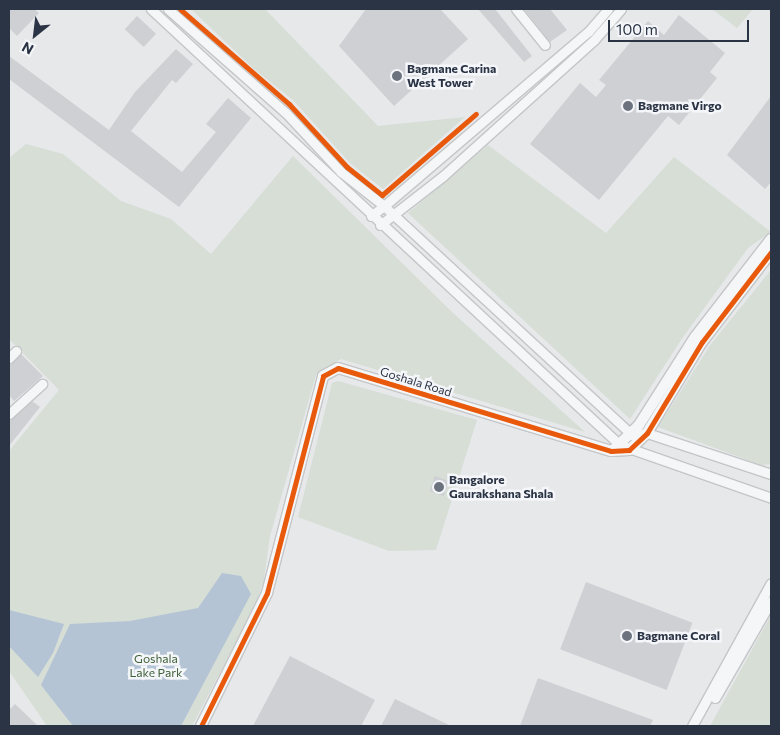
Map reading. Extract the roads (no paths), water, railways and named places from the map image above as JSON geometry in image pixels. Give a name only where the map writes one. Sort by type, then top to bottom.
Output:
[{"type":"street","points":[[151,9],[228,84],[275,121],[380,225],[615,448],[632,435],[695,337],[771,239]]},
{"type":"street","points":[[168,9],[286,113],[341,172],[384,206],[632,435],[648,434],[771,474]]},
{"type":"street","points":[[516,9],[545,45]]},
{"type":"street","points":[[371,216],[588,32],[608,9]]},
{"type":"street","points":[[380,225],[394,216],[594,40],[621,9]]},
{"type":"street","points":[[629,450],[648,434],[702,342],[771,252]]},
{"type":"street","points":[[9,358],[16,351]]},
{"type":"street","name":"Goshala Road","points":[[201,726],[268,593],[323,376],[338,368],[615,448],[629,450]]},
{"type":"street","points":[[11,408],[42,384]]},
{"type":"street","points":[[629,450],[771,498]]},
{"type":"street","points":[[692,726],[771,584]]},
{"type":"street","points":[[699,726],[771,601]]},
{"type":"water","name":"Goshala Lake Park","points":[[222,573],[241,576],[251,594],[181,726],[73,726],[41,685],[70,624],[130,621],[198,608]]},
{"type":"water","points":[[9,610],[64,624],[53,653],[38,677],[9,646]]},
{"type":"place","name":"Bagmane Carina West Tower","points":[[397,76]]},
{"type":"place","name":"Bagmane Virgo","points":[[628,106]]},
{"type":"place","name":"Bangalore Gaurakshana Shala","points":[[439,487]]},
{"type":"place","name":"Bagmane Coral","points":[[627,636]]}]
